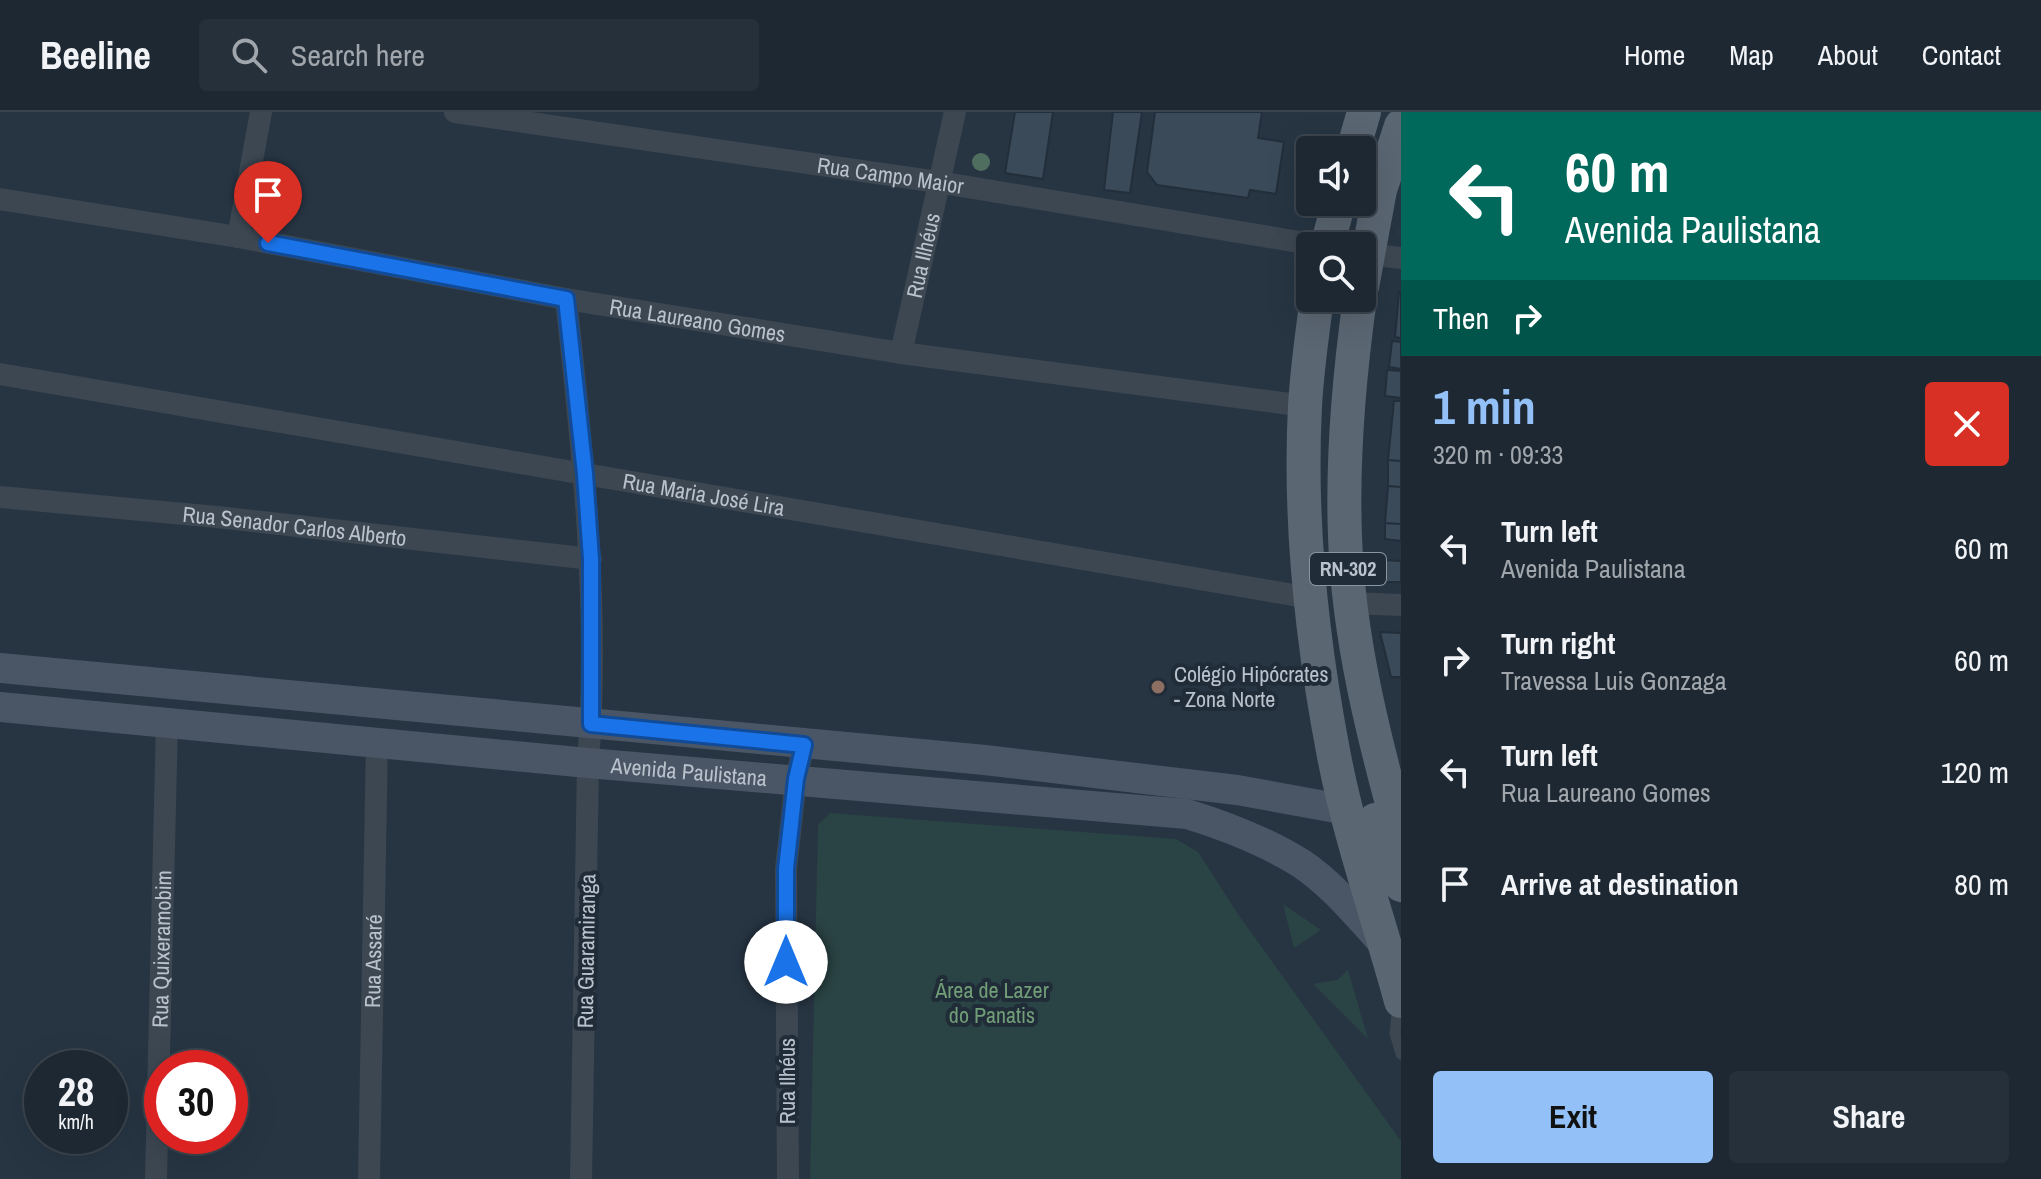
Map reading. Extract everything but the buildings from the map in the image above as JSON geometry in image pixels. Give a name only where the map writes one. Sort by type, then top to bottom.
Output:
[{"type":"main road","points":[[1357,136],[1364,112]]},
{"type":"main road","points":[[1371,232],[1380,190],[1401,126]]},
{"type":"main road","name":"RN-302","points":[[1315,312],[1305,406],[1305,498],[1311,598],[1325,704],[1347,810],[1400,999]]},
{"type":"main road","name":"RN-302","points":[[1358,312],[1345,443],[1345,538],[1351,603],[1378,754],[1401,836]]},
{"type":"main road","name":"Avenida Paulistana","points":[[0,668],[985,760],[1237,790],[1347,810]]},
{"type":"main road","name":"Avenida Paulistana","points":[[0,707],[588,763],[1187,814],[1254,839],[1303,865],[1338,894],[1383,943]]},
{"type":"main road","points":[[993,796],[1016,782],[1043,780],[1186,796],[1212,796],[1237,790]]},
{"type":"main road","points":[[1347,810],[1375,819],[1381,825],[1401,885]]},
{"type":"street","points":[[238,237],[261,112]]},
{"type":"street","name":"Rua Campo Maior","points":[[455,112],[938,182],[1296,241]]},
{"type":"street","name":"Rua Ilhéus","points":[[901,353],[955,112]]},
{"type":"street","name":"Rua Laureano Gomes","points":[[0,199],[238,237],[566,299],[901,353],[1305,406]]},
{"type":"street","points":[[1376,255],[1401,258]]},
{"type":"street","name":"Rua Guaramiranga","points":[[566,299],[591,559],[591,724],[581,1179]]},
{"type":"street","name":"Rua Maria José Lira","points":[[0,374],[1311,598]]},
{"type":"street","name":"Rua Senador Carlos Alberto","points":[[0,497],[217,517],[591,559]]},
{"type":"street","points":[[1351,603],[1401,605]]},
{"type":"street","name":"Rua Quixeramobim","points":[[156,1179],[167,721]]},
{"type":"street","name":"Rua Assaré","points":[[369,1179],[377,741]]},
{"type":"street","name":"Rua Ilhéus","points":[[788,1179],[786,869],[796,779],[804,745]]},
{"type":"lane","points":[[1400,999],[1395,1033],[1401,1054]]},
{"type":"green space","name":"Área de Lazer do Panatis","points":[[830,813],[1176,839],[1198,852],[1240,917],[1401,1141],[1401,1179],[810,1179],[818,825]]},
{"type":"green space","points":[[1283,904],[1321,930],[1294,948]]},
{"type":"green space","points":[[1348,970],[1368,1039],[1313,984],[1337,980]]},
{"type":"place","name":"Colégio Hipócrates - Zona Norte","points":[[1158,687]]},
{"type":"route","points":[[268,243],[566,299],[591,559],[591,724],[804,745],[796,779],[786,869],[786,962]]}]
